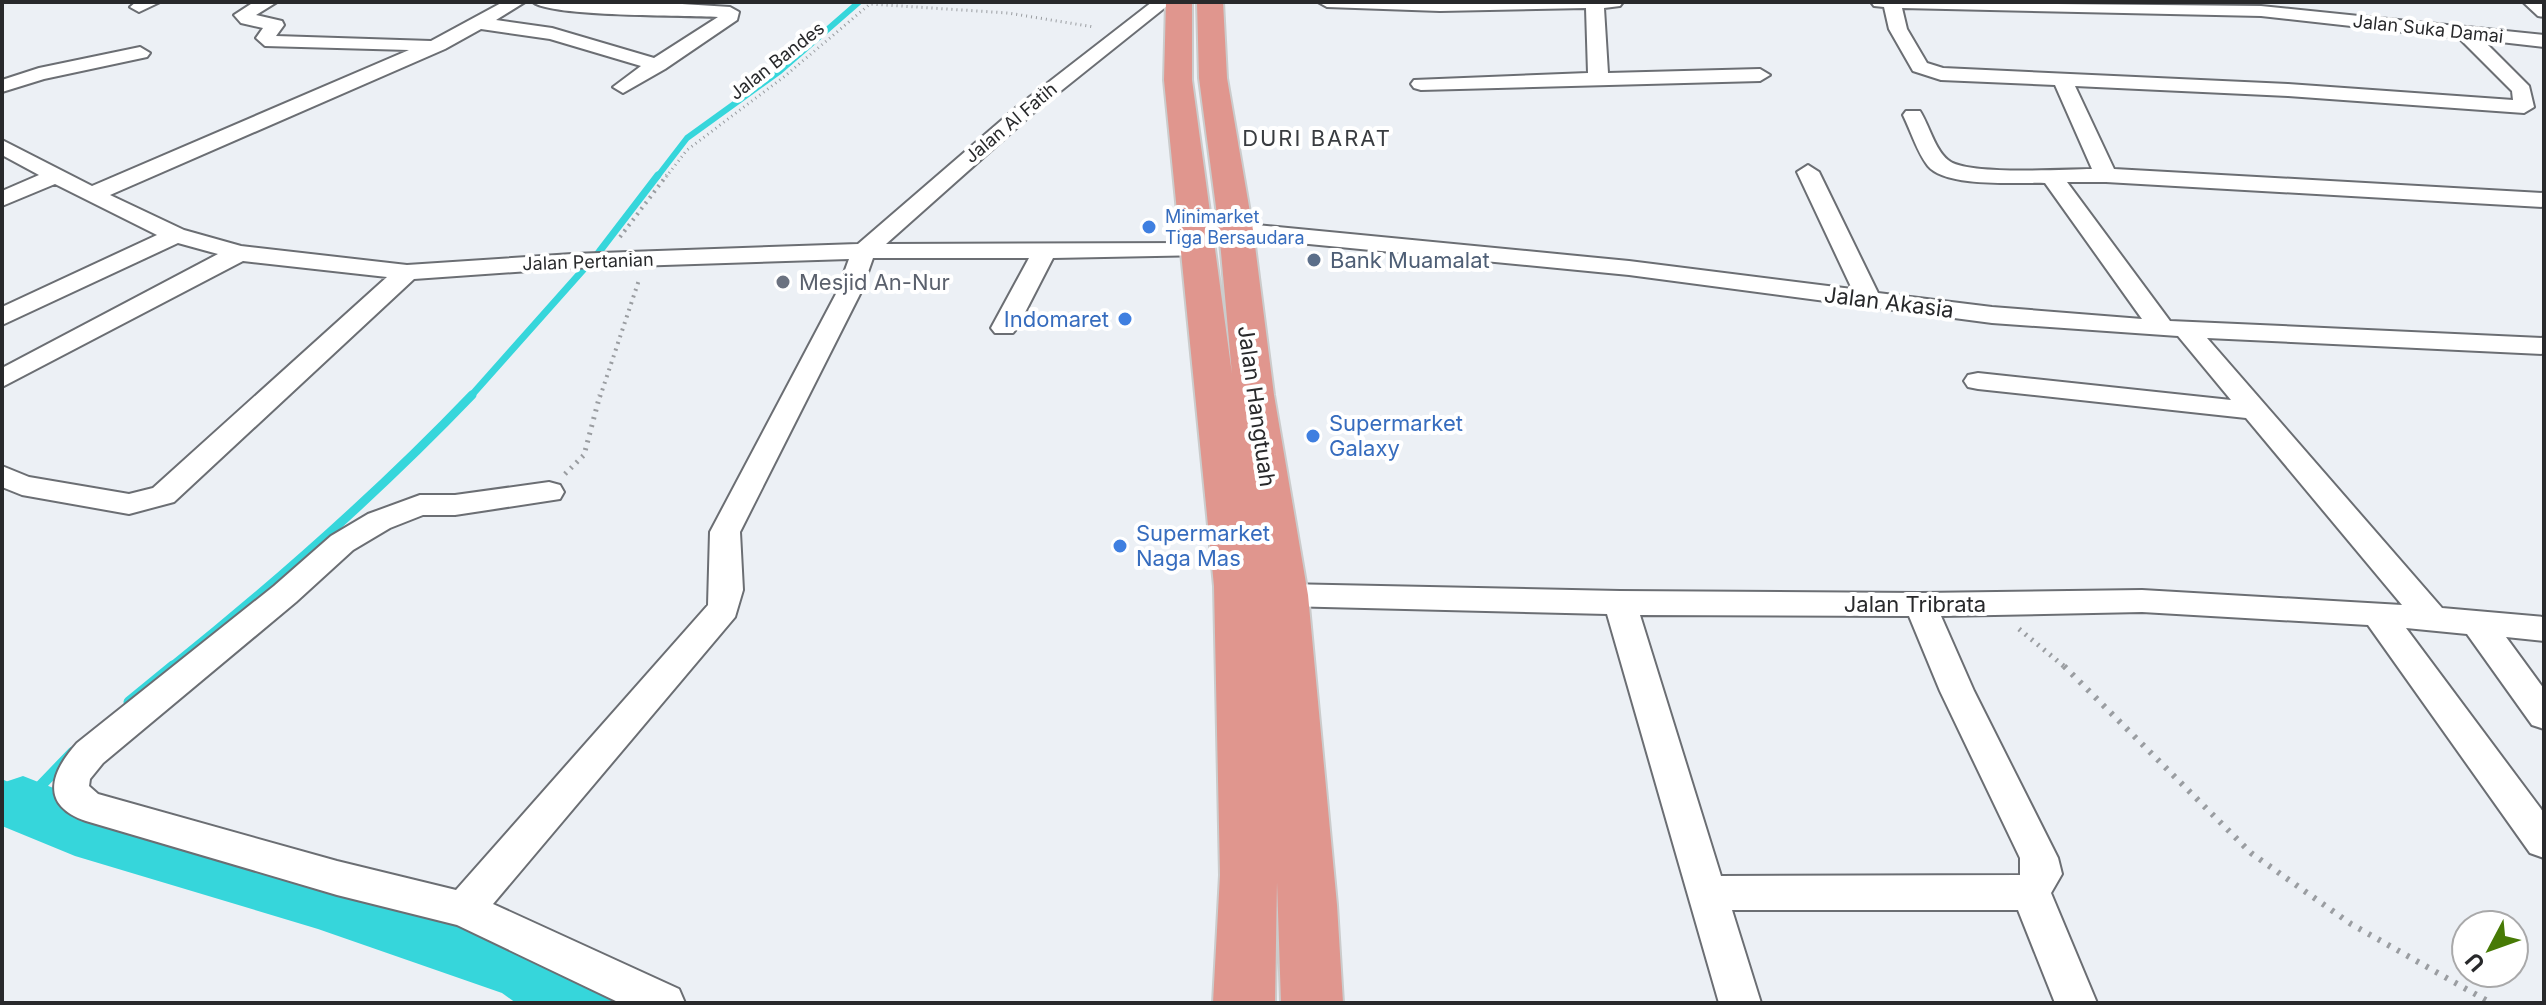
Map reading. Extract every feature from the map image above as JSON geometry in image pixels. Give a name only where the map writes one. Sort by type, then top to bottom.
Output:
[{"type":"highway","name":"Jalan Hangtuah","points":[[1179,2],[1178,80],[1254,395],[1284,595],[1308,905],[1312,1003]]},
{"type":"highway","name":"Jalan Hangtuah","points":[[1210,2],[1217,240],[1237,586],[1249,875],[1244,1003]]},
{"type":"street","points":[[268,2],[243,15],[247,19],[275,25],[265,38],[272,42],[438,45]]},
{"type":"street","points":[[91,195],[438,45],[516,2]]},
{"type":"street","points":[[542,2],[594,8],[730,12],[731,16],[623,87]]},
{"type":"street","name":"Jalan Al Fatih","points":[[864,251],[1025,110],[1163,2]]},
{"type":"street","points":[[1327,2],[1440,6],[1614,2]]},
{"type":"street","points":[[1595,2],[1598,79]]},
{"type":"street","name":"Jalan Suka Damai","points":[[1880,2],[2246,10],[2544,41]]},
{"type":"street","points":[[1892,2],[1898,29],[1924,69],[1941,74],[2288,90],[2534,109]]},
{"type":"street","points":[[2532,2],[2544,12]]},
{"type":"street","points":[[478,23],[552,34],[658,65]]},
{"type":"street","points":[[2465,33],[2522,90],[2534,109]]},
{"type":"street","points":[[2,86],[50,71],[140,53]]},
{"type":"street","points":[[1421,84],[1760,75]]},
{"type":"street","points":[[2062,79],[2106,175]]},
{"type":"street","points":[[1913,115],[1938,164],[1964,173],[2106,175],[2534,199],[2544,215]]},
{"type":"street","name":"Jalan Pertanian","points":[[2,146],[91,195],[176,235],[239,253],[323,265],[407,272],[864,251],[1044,251],[1217,240]]},
{"type":"street","points":[[1808,172],[1870,301]]},
{"type":"street","points":[[2,199],[55,176]]},
{"type":"street","points":[[2051,176],[2174,329],[2257,411],[2432,618]]},
{"type":"street","points":[[2,317],[176,235]]},
{"type":"street","name":"Jalan Akasia","points":[[1217,240],[1629,268],[1992,315],[2174,329],[2544,346]]},
{"type":"street","points":[[464,909],[723,609],[729,591],[723,547],[725,532],[849,292],[864,251]]},
{"type":"street","points":[[1004,328],[1044,251]]},
{"type":"street","points":[[2,379],[239,253]]},
{"type":"street","points":[[2,475],[22,485],[129,504],[163,495],[407,272]]},
{"type":"street","points":[[1978,381],[2257,411]]},
{"type":"street","points":[[549,492],[455,505],[420,505],[379,521],[342,543],[285,594],[90,753],[69,784],[75,799],[86,806],[337,878],[464,909],[664,1003]]},
{"type":"street","name":"Jalan Tribrata","points":[[1284,595],[1620,603],[1920,605],[2142,601],[2377,614],[2544,629]]},
{"type":"street","points":[[1620,603],[1740,1003]]},
{"type":"street","points":[[1920,605],[1957,691],[2039,858],[2042,874],[2031,892]]},
{"type":"street","points":[[2377,614],[2544,842]]},
{"type":"street","points":[[2477,623],[2544,715]]},
{"type":"street","points":[[1707,893],[2031,892]]},
{"type":"street","points":[[2031,892],[2076,1003]]},
{"type":"path","name":"Jalan Bandes","points":[[589,262],[687,150],[785,76],[870,4],[1008,13],[1122,32]]},
{"type":"path","points":[[549,492],[584,455],[593,416],[645,260]]},
{"type":"path","points":[[1989,604],[2069,671],[2251,853],[2351,924],[2491,1003]]},
{"type":"waterway","points":[[657,177],[687,138],[780,71],[859,2]]},
{"type":"waterway","points":[[470,397],[599,252],[658,175]]},
{"type":"waterway","points":[[170,668],[326,536],[470,397]]},
{"type":"waterway","points":[[129,702],[173,666]]},
{"type":"waterway","points":[[2,785],[15,792],[23,804],[73,752]]},
{"type":"waterway","points":[[23,804],[75,827],[318,897],[527,967],[581,1003]]},
{"type":"place","name":"Minimarket Tiga Bersaudara","points":[[1149,227]]},
{"type":"place","name":"Bank Muamalat","points":[[1314,260]]},
{"type":"place","name":"Mesjid An-Nur","points":[[783,282]]},
{"type":"place","name":"Indomaret","points":[[1125,319]]},
{"type":"place","name":"Supermarket Galaxy","points":[[1313,436]]},
{"type":"place","name":"Supermarket Naga Mas","points":[[1120,546]]},
{"type":"district","name":"DURI BARAT","points":[[1317,138]]}]
